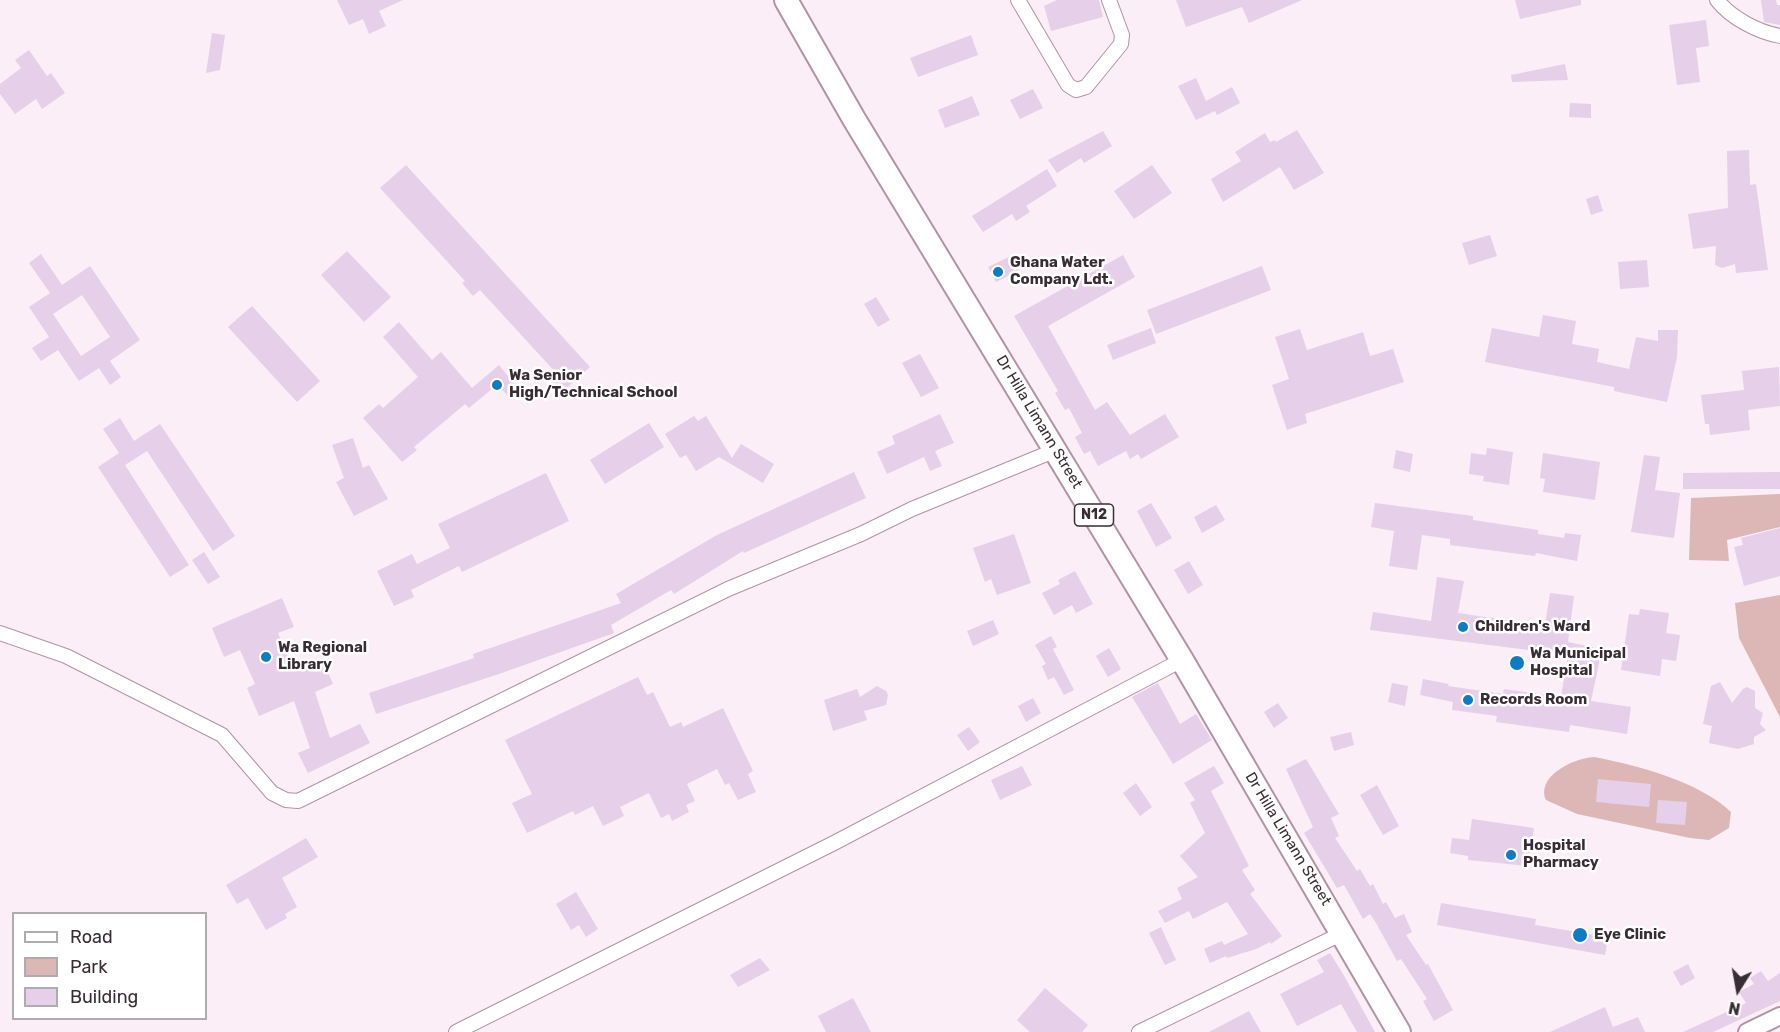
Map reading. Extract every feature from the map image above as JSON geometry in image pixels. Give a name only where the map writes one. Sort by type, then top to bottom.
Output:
[{"type":"highway","name":"Dr Hilla Limann Street","points":[[786,0],[854,119],[1182,660],[1399,1032]]},
{"type":"street","points":[[1018,0],[1068,85],[1076,90],[1086,87],[1121,45],[1122,35],[1109,0]]},
{"type":"street","points":[[1717,0],[1724,9],[1764,33],[1780,36]]},
{"type":"street","points":[[0,633],[66,656],[222,735],[272,793],[286,800],[298,801],[729,589],[861,534],[912,508],[1056,450]]},
{"type":"street","points":[[456,1032],[834,843],[1182,660]]},
{"type":"street","points":[[1139,1032],[1343,933]]},
{"type":"street","points":[[1748,1032],[1780,1016]]},
{"type":"green space","points":[[1780,494],[1780,527],[1727,540],[1729,561],[1689,560],[1691,498]]},
{"type":"green space","points":[[1780,595],[1780,717],[1739,638],[1735,603]]},
{"type":"green space","points":[[1594,757],[1667,776],[1703,792],[1731,812],[1729,828],[1709,840],[1690,838],[1577,814],[1546,800],[1544,791],[1546,783],[1552,776],[1567,765]]},
{"type":"building","points":[[337,0],[403,0],[379,11],[386,26],[369,34],[363,19],[349,25]]},
{"type":"building","points":[[1057,0],[1099,0],[1103,17],[1051,31],[1044,6]]},
{"type":"building","points":[[1176,0],[1302,0],[1249,23],[1242,7],[1186,27]]},
{"type":"building","points":[[1515,0],[1581,0],[1581,5],[1520,19]]},
{"type":"building","points":[[1761,0],[1776,0],[1777,5],[1780,5],[1780,25],[1764,22]]},
{"type":"building","points":[[1706,20],[1709,46],[1696,48],[1700,82],[1677,85],[1669,25]]},
{"type":"building","points":[[212,33],[225,35],[220,70],[206,73]]},
{"type":"building","points":[[971,35],[978,55],[918,77],[910,58]]},
{"type":"building","points":[[29,50],[47,76],[51,73],[65,93],[42,109],[36,99],[15,114],[0,94],[0,84],[21,68],[15,60]]},
{"type":"building","points":[[1565,64],[1568,80],[1512,82],[1511,75]]},
{"type":"building","points":[[1196,78],[1206,101],[1232,87],[1240,103],[1217,115],[1215,111],[1196,120],[1178,86]]},
{"type":"building","points":[[1033,89],[1043,108],[1020,119],[1010,100]]},
{"type":"building","points":[[972,96],[980,115],[945,128],[938,110]]},
{"type":"building","points":[[1570,103],[1591,104],[1591,118],[1569,117]]},
{"type":"building","points":[[1297,130],[1324,173],[1294,190],[1280,167],[1223,202],[1211,179],[1241,161],[1235,152],[1265,133],[1270,142],[1275,140],[1276,142]]},
{"type":"building","points":[[1103,131],[1112,146],[1084,163],[1081,158],[1057,173],[1048,160]]},
{"type":"building","points":[[1749,150],[1750,185],[1756,184],[1768,270],[1736,273],[1735,264],[1722,268],[1715,265],[1716,246],[1693,249],[1688,214],[1728,208],[1727,151]]},
{"type":"building","points":[[406,165],[590,367],[560,394],[550,383],[558,375],[480,290],[473,296],[462,283],[465,281],[380,188]]},
{"type":"building","points":[[1152,165],[1172,193],[1134,219],[1114,191]]},
{"type":"building","points":[[1047,169],[1057,186],[1026,206],[1030,212],[1016,221],[1012,214],[983,232],[972,216]]},
{"type":"building","points":[[1598,195],[1603,211],[1591,215],[1586,199]]},
{"type":"building","points":[[1490,235],[1497,256],[1469,265],[1462,243]]},
{"type":"building","points":[[347,251],[391,297],[364,322],[321,275]]},
{"type":"building","points":[[41,254],[62,285],[90,266],[140,340],[110,361],[121,377],[110,385],[99,368],[79,381],[58,350],[41,361],[32,348],[49,337],[29,307],[50,293],[29,263]],"holes":[[[82,295],[110,337],[81,356],[53,314]]]},
{"type":"building","points":[[1123,255],[1135,277],[1048,326],[1095,410],[1107,402],[1130,435],[1165,414],[1179,437],[1141,459],[1138,454],[1130,459],[1126,451],[1098,466],[1090,451],[1084,454],[1075,437],[1082,433],[1069,408],[1065,410],[1055,393],[1058,391],[1014,316]]},
{"type":"building","points":[[1011,256],[1018,271],[996,282],[988,267]]},
{"type":"building","points":[[1647,260],[1649,287],[1620,289],[1618,262]]},
{"type":"building","points":[[1262,266],[1271,290],[1156,334],[1147,310]]},
{"type":"building","points":[[876,297],[890,320],[878,327],[864,304]]},
{"type":"building","points":[[252,306],[320,381],[297,402],[228,327]]},
{"type":"building","points":[[1543,315],[1576,321],[1572,344],[1599,349],[1597,362],[1629,369],[1636,337],[1658,341],[1658,330],[1678,330],[1677,357],[1667,402],[1614,391],[1614,387],[1485,362],[1492,328],[1539,337]]},
{"type":"building","points":[[399,322],[432,360],[441,352],[472,388],[499,365],[519,390],[509,398],[498,384],[469,408],[465,404],[414,447],[417,450],[402,462],[363,418],[379,404],[383,408],[418,377],[383,337]]},
{"type":"building","points":[[1151,328],[1156,343],[1113,360],[1107,345]]},
{"type":"building","points":[[1300,329],[1307,350],[1363,332],[1370,356],[1393,349],[1404,382],[1305,414],[1307,423],[1287,430],[1272,385],[1289,379],[1275,337]]},
{"type":"building","points":[[920,354],[939,388],[921,397],[902,363]]},
{"type":"building","points":[[1779,367],[1780,406],[1748,410],[1750,430],[1710,435],[1709,424],[1705,424],[1701,395],[1744,390],[1742,371]]},
{"type":"building","points":[[940,414],[954,443],[935,451],[942,466],[930,471],[924,457],[887,474],[877,452],[895,444],[892,436]]},
{"type":"building","points":[[694,416],[698,421],[706,416],[732,458],[741,444],[774,464],[763,483],[719,457],[696,471],[686,455],[680,458],[665,434]]},
{"type":"building","points":[[120,418],[134,441],[160,424],[235,536],[213,551],[147,451],[125,465],[189,565],[170,577],[98,467],[119,453],[103,429]]},
{"type":"building","points":[[649,423],[664,447],[605,484],[590,460]]},
{"type":"building","points":[[353,438],[363,468],[369,465],[388,499],[354,516],[336,482],[344,478],[332,445]]},
{"type":"building","points":[[1487,448],[1513,452],[1509,485],[1483,481],[1484,476],[1469,474],[1471,453],[1486,455]]},
{"type":"building","points":[[1396,450],[1413,454],[1410,472],[1393,468]]},
{"type":"building","points":[[1543,453],[1600,462],[1595,500],[1543,492],[1545,479],[1540,478]]},
{"type":"building","points":[[1644,455],[1660,457],[1655,490],[1680,493],[1674,538],[1631,532]]},
{"type":"building","points":[[854,472],[866,498],[744,553],[743,551],[674,594],[671,590],[611,625],[614,633],[376,714],[369,693],[474,658],[473,654],[621,603],[616,594],[717,535]]},
{"type":"building","points":[[1780,472],[1780,489],[1683,489],[1683,473]]},
{"type":"building","points":[[546,473],[569,521],[462,572],[459,566],[411,590],[414,597],[394,606],[377,571],[412,554],[417,564],[450,548],[438,524]]},
{"type":"building","points":[[1151,503],[1172,538],[1156,547],[1137,511]]},
{"type":"building","points":[[1375,503],[1473,516],[1473,520],[1538,530],[1538,534],[1564,538],[1565,533],[1581,535],[1577,561],[1536,553],[1535,556],[1450,545],[1450,539],[1422,535],[1417,570],[1389,566],[1394,531],[1371,527]]},
{"type":"building","points":[[1216,505],[1225,520],[1202,533],[1194,517]]},
{"type":"building","points":[[1780,528],[1780,576],[1744,586],[1734,547],[1743,545],[1741,538]]},
{"type":"building","points":[[1014,534],[1031,583],[997,595],[991,579],[985,582],[973,548]]},
{"type":"building","points":[[204,552],[220,577],[208,584],[192,560]]},
{"type":"building","points":[[1189,561],[1203,585],[1188,594],[1174,570]]},
{"type":"building","points":[[1075,571],[1093,604],[1076,613],[1072,605],[1054,615],[1042,593],[1060,584],[1058,580]]},
{"type":"building","points":[[1437,577],[1464,581],[1458,613],[1513,621],[1545,625],[1550,593],[1574,596],[1568,642],[1602,649],[1591,701],[1631,707],[1627,734],[1570,725],[1569,732],[1496,722],[1497,716],[1452,710],[1453,702],[1420,695],[1423,679],[1449,684],[1448,686],[1503,694],[1504,689],[1561,697],[1568,655],[1370,630],[1373,612],[1431,621]]},
{"type":"building","name":"Wa Regional Library","points":[[282,598],[294,627],[278,633],[294,670],[322,658],[333,684],[315,692],[330,738],[360,724],[370,743],[308,773],[298,753],[310,748],[294,701],[259,716],[247,688],[255,684],[240,650],[224,657],[212,628]]},
{"type":"building","points":[[1640,609],[1669,613],[1666,633],[1680,635],[1676,661],[1662,659],[1660,676],[1621,670],[1629,614],[1639,615]]},
{"type":"building","points":[[993,620],[999,634],[973,646],[967,631]]},
{"type":"building","points":[[1051,636],[1057,647],[1053,649],[1074,690],[1064,695],[1054,677],[1048,680],[1042,666],[1046,664],[1035,645]]},
{"type":"building","points":[[1109,648],[1121,669],[1108,677],[1096,656]]},
{"type":"building","points":[[638,677],[647,695],[653,692],[670,727],[681,722],[683,727],[723,708],[753,771],[748,774],[756,792],[738,800],[729,783],[725,785],[717,769],[687,784],[695,801],[686,805],[689,812],[672,821],[669,814],[661,818],[649,793],[620,807],[624,816],[603,826],[593,806],[575,815],[573,811],[527,833],[512,803],[532,794],[505,740]]},
{"type":"building","points":[[1720,682],[1732,703],[1743,689],[1747,687],[1755,691],[1755,708],[1763,713],[1760,724],[1766,730],[1754,737],[1754,744],[1738,749],[1709,743],[1712,726],[1703,724],[1711,686]]},
{"type":"building","points":[[1158,683],[1180,724],[1196,714],[1212,740],[1173,764],[1132,697]]},
{"type":"building","points":[[1392,683],[1408,686],[1405,706],[1388,702]]},
{"type":"building","points":[[877,686],[886,691],[888,695],[886,705],[864,711],[867,720],[833,731],[824,700],[857,689],[860,697]]},
{"type":"building","points":[[1033,698],[1041,713],[1026,722],[1018,706]]},
{"type":"building","points":[[1278,703],[1288,718],[1274,728],[1264,712]]},
{"type":"building","points":[[969,727],[980,742],[968,751],[957,735]]},
{"type":"building","points":[[1351,732],[1354,745],[1334,751],[1330,737]]},
{"type":"building","points":[[1306,759],[1339,814],[1331,818],[1339,836],[1335,838],[1357,871],[1360,869],[1370,886],[1373,884],[1383,904],[1386,902],[1395,918],[1404,914],[1412,932],[1406,935],[1426,965],[1428,964],[1453,1010],[1434,1021],[1423,1001],[1427,999],[1401,959],[1397,961],[1370,914],[1363,919],[1344,885],[1337,888],[1304,833],[1313,827],[1286,769]]},
{"type":"building","points":[[1022,766],[1032,785],[1000,800],[991,780]]},
{"type":"building","points":[[1214,766],[1224,783],[1211,791],[1249,866],[1242,870],[1255,890],[1250,894],[1282,936],[1271,944],[1270,942],[1256,949],[1227,958],[1226,956],[1210,963],[1204,949],[1222,941],[1224,945],[1248,934],[1227,902],[1193,919],[1189,911],[1165,923],[1158,911],[1182,899],[1177,888],[1198,877],[1180,856],[1205,833],[1190,803],[1195,800],[1184,783]]},
{"type":"building","points":[[1598,779],[1651,784],[1649,807],[1596,802]]},
{"type":"building","points":[[1136,783],[1152,807],[1140,816],[1123,793]]},
{"type":"building","points":[[1377,785],[1399,826],[1383,835],[1360,795]]},
{"type":"building","points":[[1658,800],[1687,802],[1685,825],[1656,823]]},
{"type":"building","points":[[1472,819],[1534,828],[1528,866],[1468,860],[1468,856],[1450,853],[1452,838],[1469,840]]},
{"type":"building","points":[[306,838],[318,857],[282,878],[297,907],[285,914],[287,918],[266,930],[248,898],[237,904],[226,885]]},
{"type":"building","points":[[576,892],[598,929],[586,937],[579,925],[571,930],[556,904]]},
{"type":"building","points":[[1441,903],[1536,919],[1535,925],[1608,937],[1605,955],[1437,925]]},
{"type":"building","points":[[1161,927],[1176,960],[1165,965],[1149,933]]},
{"type":"building","points":[[1330,953],[1375,1032],[1357,1032],[1341,1004],[1297,1026],[1280,994],[1324,972],[1317,960]]},
{"type":"building","points":[[760,958],[770,970],[738,987],[730,975]]},
{"type":"building","points":[[1688,964],[1695,978],[1681,986],[1673,972]]},
{"type":"building","points":[[1761,971],[1768,981],[1780,973],[1780,1001],[1713,1032],[1683,1032],[1746,1003],[1739,992],[1754,984],[1750,978]]},
{"type":"building","points":[[1045,988],[1088,1025],[1082,1032],[1030,1032],[1017,1020]]},
{"type":"building","points":[[853,998],[871,1032],[826,1032],[818,1016]]},
{"type":"building","points":[[1605,1007],[1613,1027],[1638,1017],[1645,1032],[1550,1032]]},
{"type":"building","points":[[1249,1011],[1261,1032],[1209,1032]]},
{"type":"place","name":"Ghana Water Company Ldt.","points":[[998,272]]},
{"type":"place","name":"Wa Senior High/Technical School","points":[[497,385]]},
{"type":"place","name":"Children's Ward","points":[[1463,627]]},
{"type":"place","name":"Wa Regional Library","points":[[266,657]]},
{"type":"place","name":"Wa Municipal Hospital","points":[[1517,663]]},
{"type":"place","name":"Records Room","points":[[1468,700]]},
{"type":"place","name":"Hospital Pharmacy","points":[[1511,855]]},
{"type":"place","name":"Eye Clinic","points":[[1580,935]]}]
